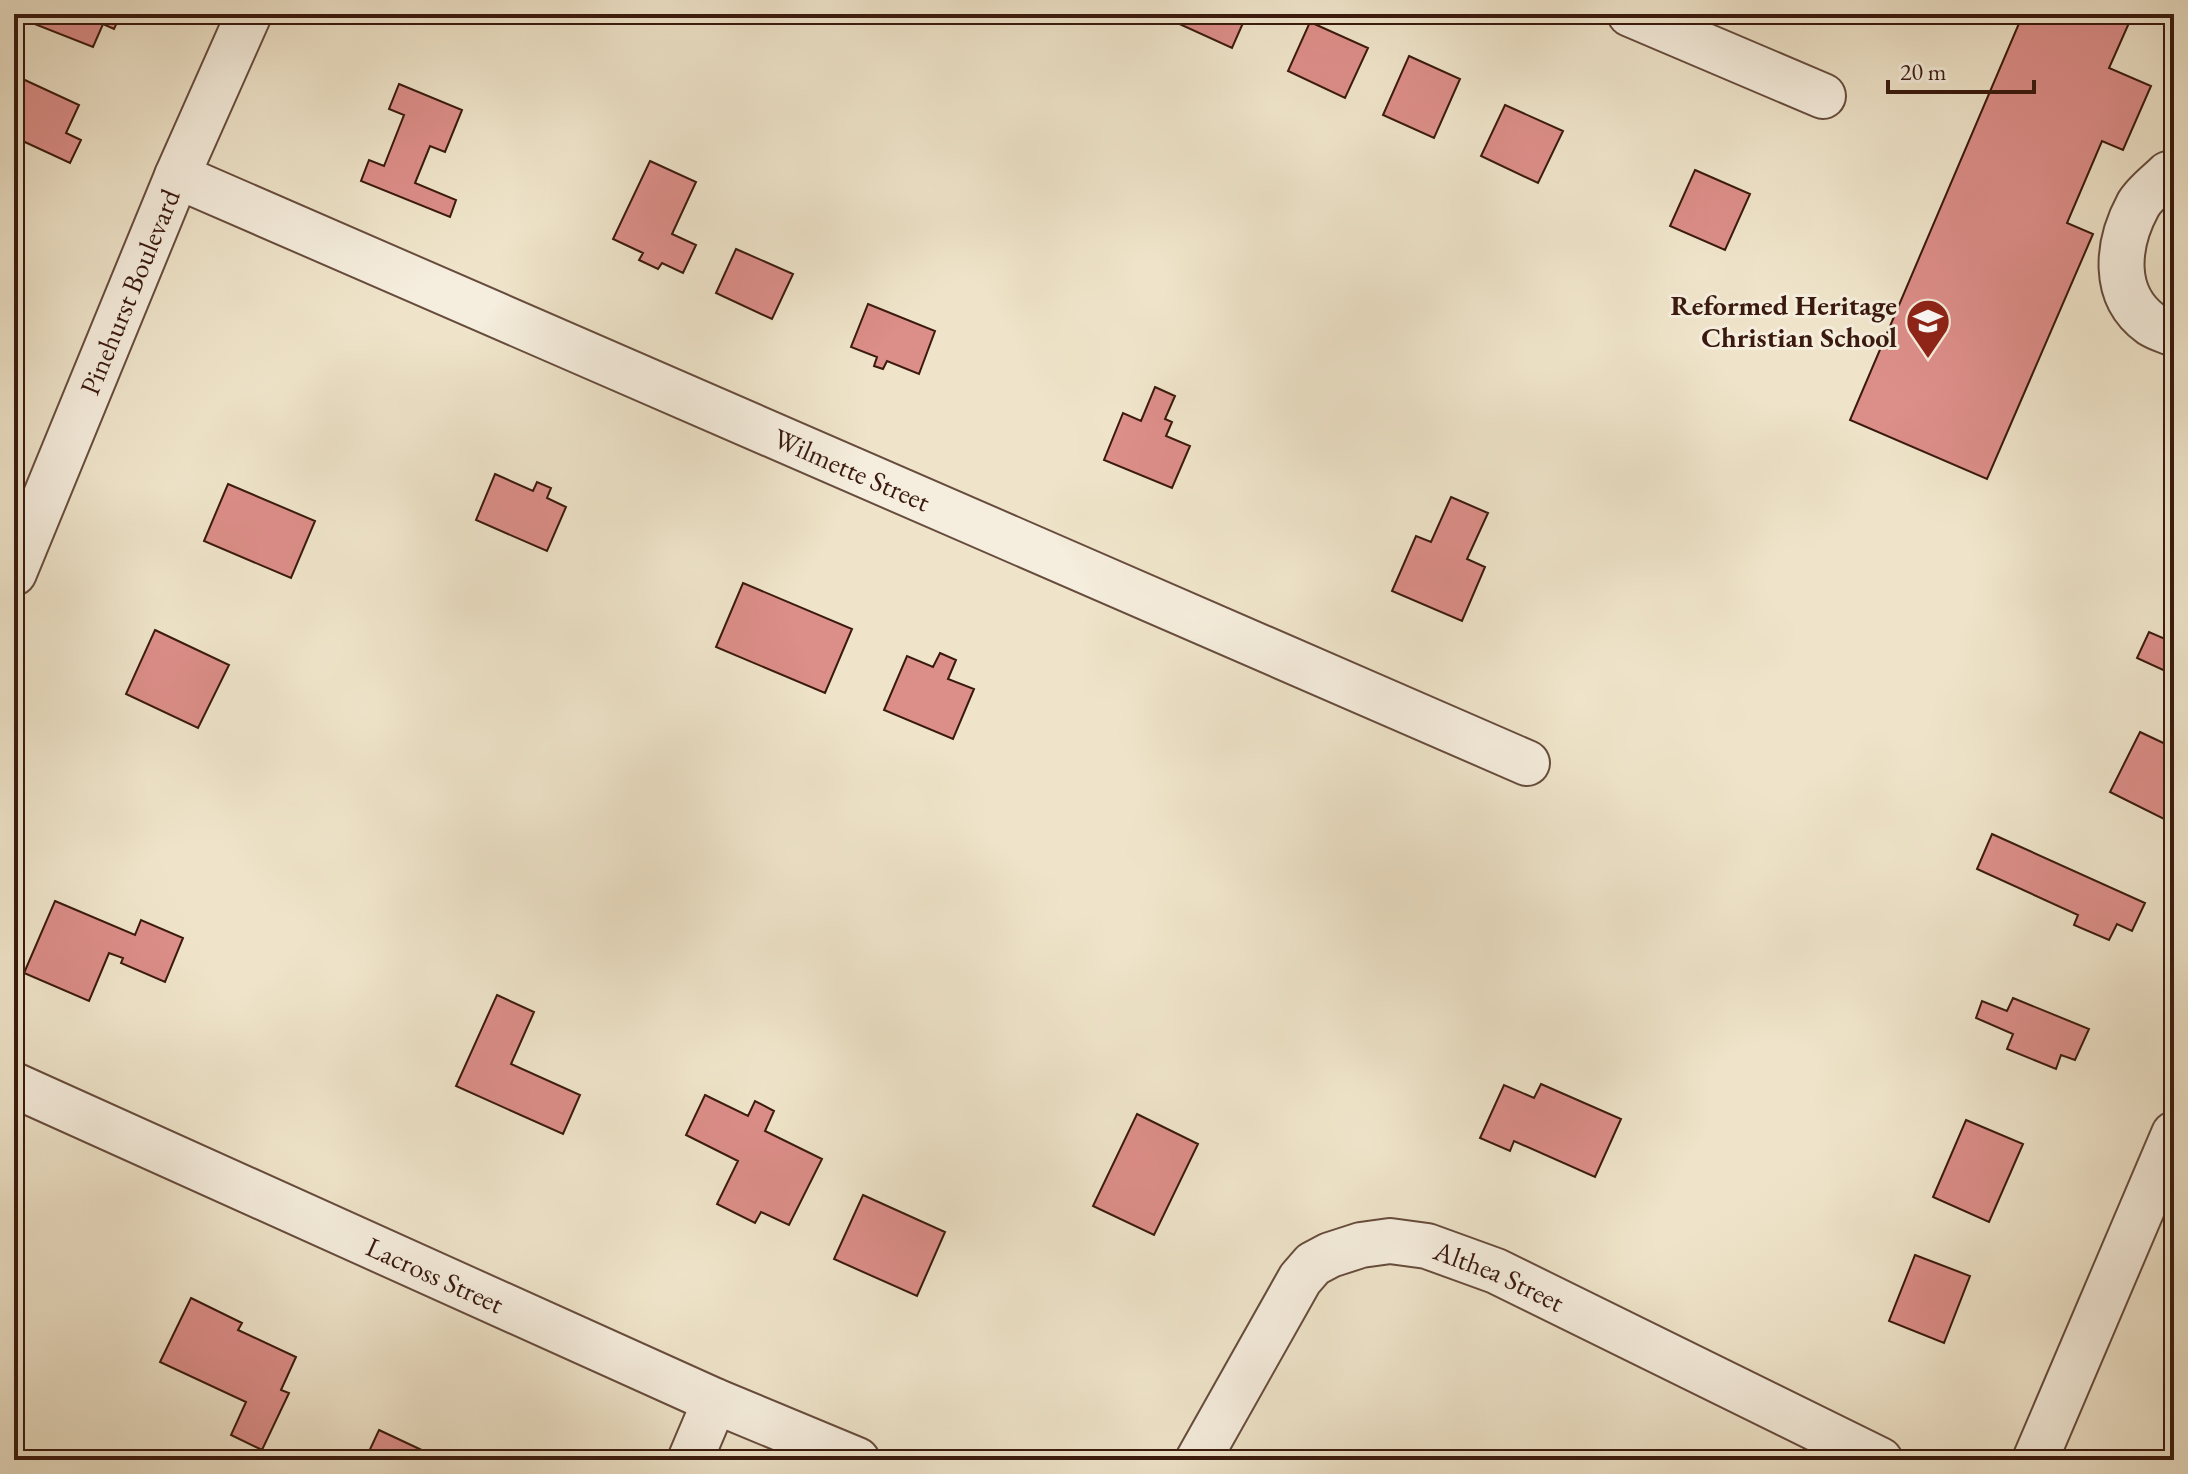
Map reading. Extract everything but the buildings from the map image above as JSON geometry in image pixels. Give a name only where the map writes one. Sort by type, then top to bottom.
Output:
[{"type":"street","name":"Pinehurst Boulevard","points":[[14,573],[177,176],[249,14]]},
{"type":"street","points":[[1630,14],[1823,96]]},
{"type":"street","points":[[2174,176],[2168,174],[2139,203],[2122,249],[2120,274],[2130,301],[2151,324],[2174,334]]},
{"type":"street","name":"Wilmette Street","points":[[177,176],[1527,763]]},
{"type":"street","name":"Lacross Street","points":[[14,1085],[715,1401],[857,1460]]},
{"type":"street","points":[[2035,1460],[2174,1134]]},
{"type":"street","name":"Althea Street","points":[[1198,1460],[1300,1279],[1313,1264],[1361,1245],[1390,1241],[1427,1246],[1496,1271],[1880,1460]]},
{"type":"street","points":[[690,1460],[715,1401]]},
{"type":"place","name":"Reformed Heritage Christian School","points":[[1928,360]]}]
